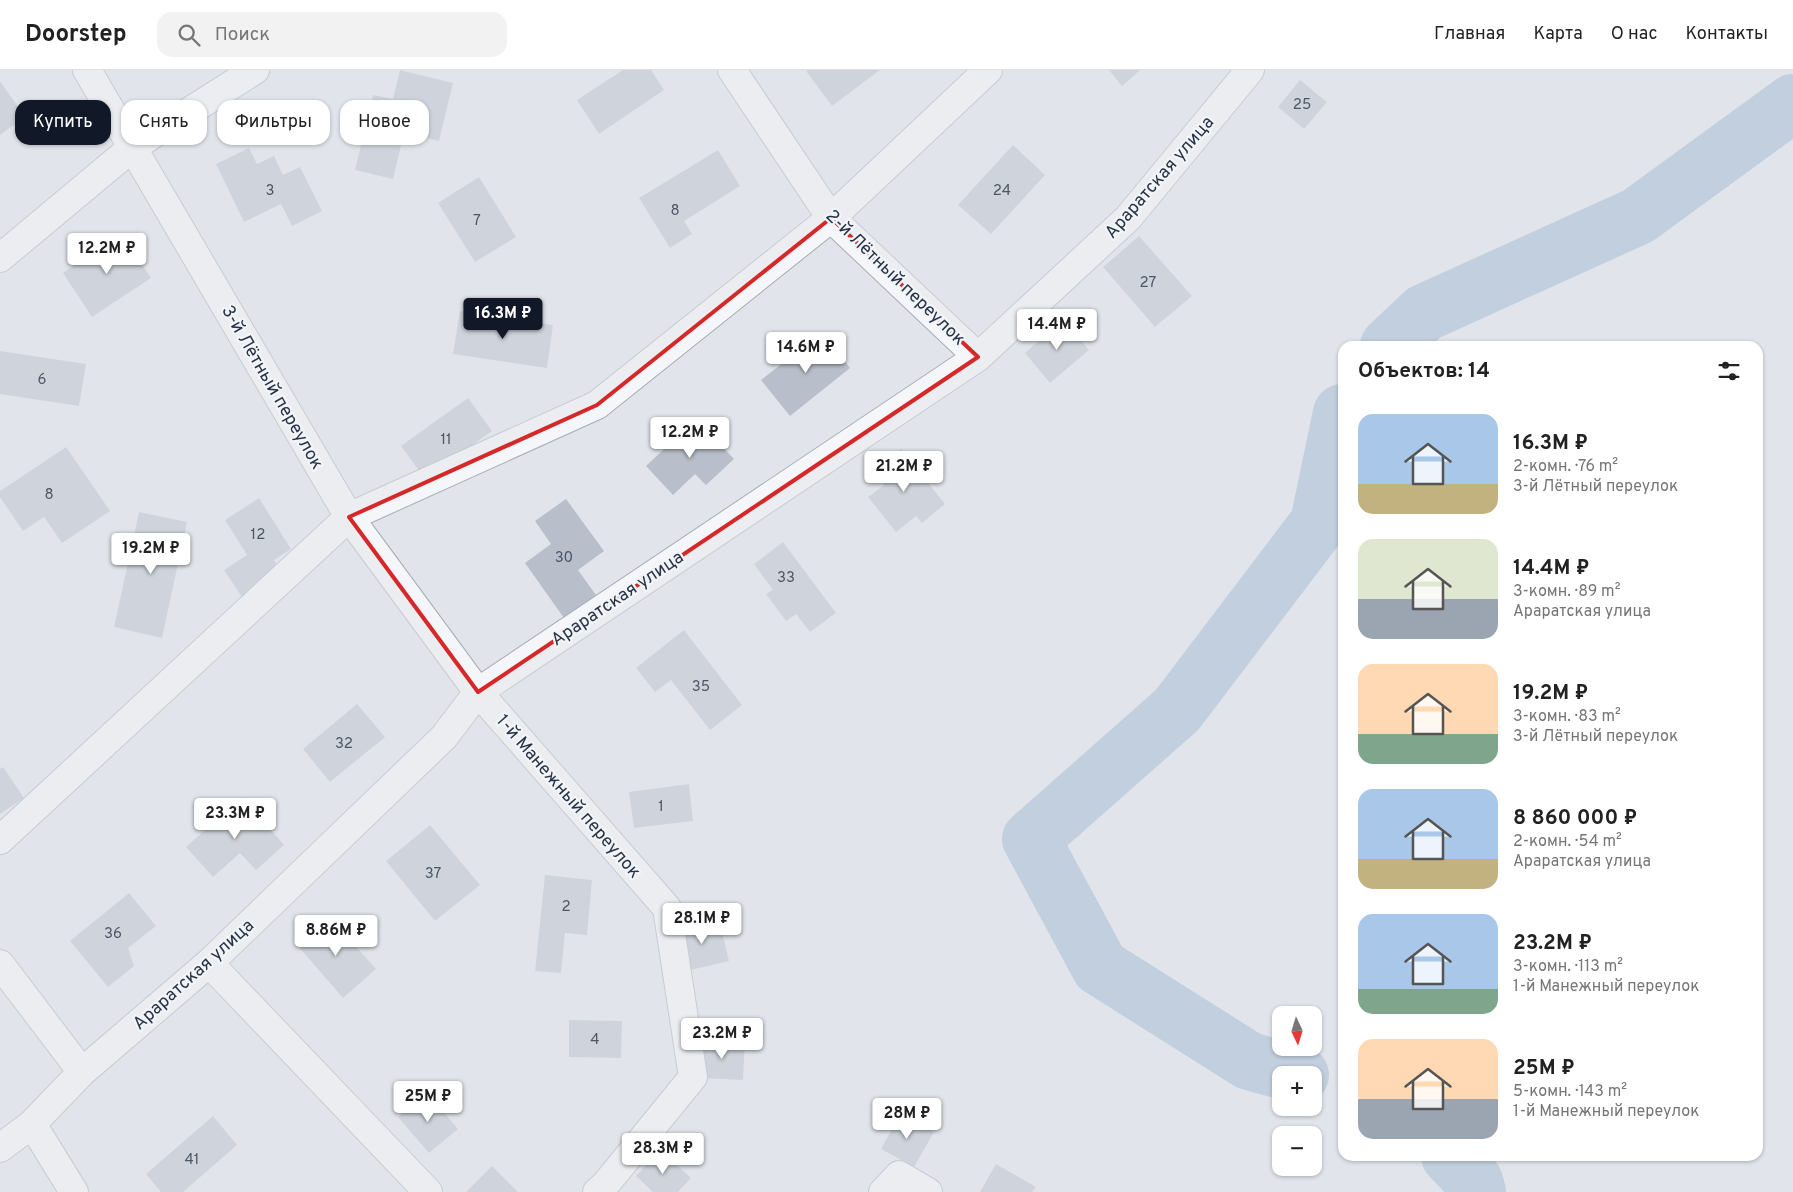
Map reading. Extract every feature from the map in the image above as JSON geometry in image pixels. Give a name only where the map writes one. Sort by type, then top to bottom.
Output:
[{"type":"street","name":"3-й Лётный переулок","points":[[87,70],[349,517],[478,692]]},
{"type":"street","points":[[0,258],[133,147],[255,70]]},
{"type":"street","name":"2-й Лётный переулок","points":[[732,70],[831,218],[978,357]]},
{"type":"street","points":[[0,840],[349,517],[596,405],[831,218],[988,70]]},
{"type":"street","name":"Араратская улица","points":[[0,1148],[32,1124],[82,1072],[209,963],[444,737],[478,692],[978,357],[1128,218],[1250,70]]},
{"type":"street","name":"1-й Манежный переулок","points":[[478,692],[667,908],[693,1078],[605,1185],[597,1192]]},
{"type":"street","points":[[209,963],[428,1192]]},
{"type":"street","points":[[0,964],[82,1072]]},
{"type":"street","points":[[32,1124],[74,1192]]},
{"type":"street","points":[[891,1184],[928,1192]]},
{"type":"highlighted area","points":[[831,218],[978,357],[478,692],[349,517],[597,405]]},
{"type":"building","points":[[400,70],[453,83],[439,141],[429,139],[429,100],[372,100],[373,95],[393,99]]},
{"type":"building","points":[[623,70],[651,70],[664,90],[599,134],[577,100]]},
{"type":"building","points":[[880,70],[832,106],[806,71]]},
{"type":"building","points":[[1109,70],[1140,70],[1122,86]]},
{"type":"building","points":[[1300,80],[1327,102],[1304,129],[1278,107]]},
{"type":"building","points":[[0,81],[15,103],[15,124],[0,135]]},
{"type":"building","points":[[361,145],[401,145],[393,179],[355,170]]},
{"type":"building","points":[[1013,145],[1045,175],[991,234],[958,205]]},
{"type":"building","points":[[249,148],[257,164],[274,156],[283,175],[300,167],[322,211],[292,226],[281,204],[244,222],[216,164]]},
{"type":"building","points":[[718,150],[740,186],[684,221],[692,234],[670,248],[639,198]]},
{"type":"building","points":[[479,177],[516,237],[475,262],[438,203]]},
{"type":"building","points":[[122,234],[151,278],[92,317],[63,273]]},
{"type":"building","points":[[1139,236],[1192,296],[1155,327],[1103,267]]},
{"type":"building","points":[[460,311],[553,325],[547,368],[453,354]]},
{"type":"building","points":[[1063,320],[1089,350],[1050,383],[1025,353]]},
{"type":"building","points":[[822,332],[850,368],[790,416],[761,380]]},
{"type":"building","points":[[0,351],[86,364],[79,406],[0,394]]},
{"type":"building","points":[[468,398],[492,431],[425,479],[401,446]]},
{"type":"building","points":[[696,419],[734,459],[706,485],[695,474],[673,495],[646,466]]},
{"type":"building","points":[[66,447],[110,511],[62,543],[44,517],[23,531],[0,497],[0,491]]},
{"type":"building","points":[[901,449],[945,504],[922,523],[916,516],[896,532],[868,497],[884,485],[872,472]]},
{"type":"building","points":[[259,498],[291,549],[274,560],[281,571],[242,597],[224,570],[247,555],[225,520]]},
{"type":"building","points":[[566,499],[604,551],[578,570],[596,595],[564,618],[525,563],[551,544],[535,521]]},
{"type":"building","points":[[139,512],[187,522],[162,638],[114,627]]},
{"type":"building","points":[[783,542],[836,613],[810,632],[796,614],[786,621],[766,594],[773,590],[754,564]]},
{"type":"building","points":[[684,630],[742,705],[710,730],[671,680],[655,692],[636,668]]},
{"type":"building","points":[[357,704],[385,737],[330,782],[303,749]]},
{"type":"building","points":[[3,767],[24,798],[0,814],[0,769]]},
{"type":"building","points":[[689,784],[693,821],[634,828],[629,792]]},
{"type":"building","points":[[242,797],[284,845],[256,870],[240,853],[213,877],[186,847]]},
{"type":"building","points":[[430,825],[480,885],[435,921],[386,861]]},
{"type":"building","points":[[545,875],[592,880],[587,935],[565,933],[561,973],[535,971]]},
{"type":"building","points":[[129,893],[156,926],[128,948],[134,966],[108,987],[70,941]]},
{"type":"building","points":[[329,916],[376,969],[343,998],[297,945]]},
{"type":"building","points":[[719,919],[729,961],[686,971],[676,929]]},
{"type":"building","points":[[569,1020],[622,1021],[621,1058],[569,1057]]},
{"type":"building","points":[[702,1040],[745,1042],[743,1080],[700,1078]]},
{"type":"building","points":[[427,1093],[458,1129],[429,1153],[398,1117]]},
{"type":"building","points":[[901,1113],[934,1132],[914,1167],[881,1149]]},
{"type":"building","points":[[213,1116],[237,1145],[183,1192],[161,1192],[146,1174]]},
{"type":"building","points":[[660,1150],[691,1178],[678,1192],[653,1192],[636,1176]]},
{"type":"building","points":[[996,1164],[1036,1187],[1032,1192],[980,1192]]},
{"type":"building","points":[[492,1166],[518,1192],[466,1192]]},
{"type":"waterway","points":[[1394,341],[1424,313],[1638,216],[1793,103]]},
{"type":"waterway","points":[[1272,1067],[1249,1061],[1100,967],[1031,839],[1177,710],[1319,523],[1338,432]]},
{"type":"waterway","points":[[1455,1161],[1474,1181],[1477,1192]]}]
